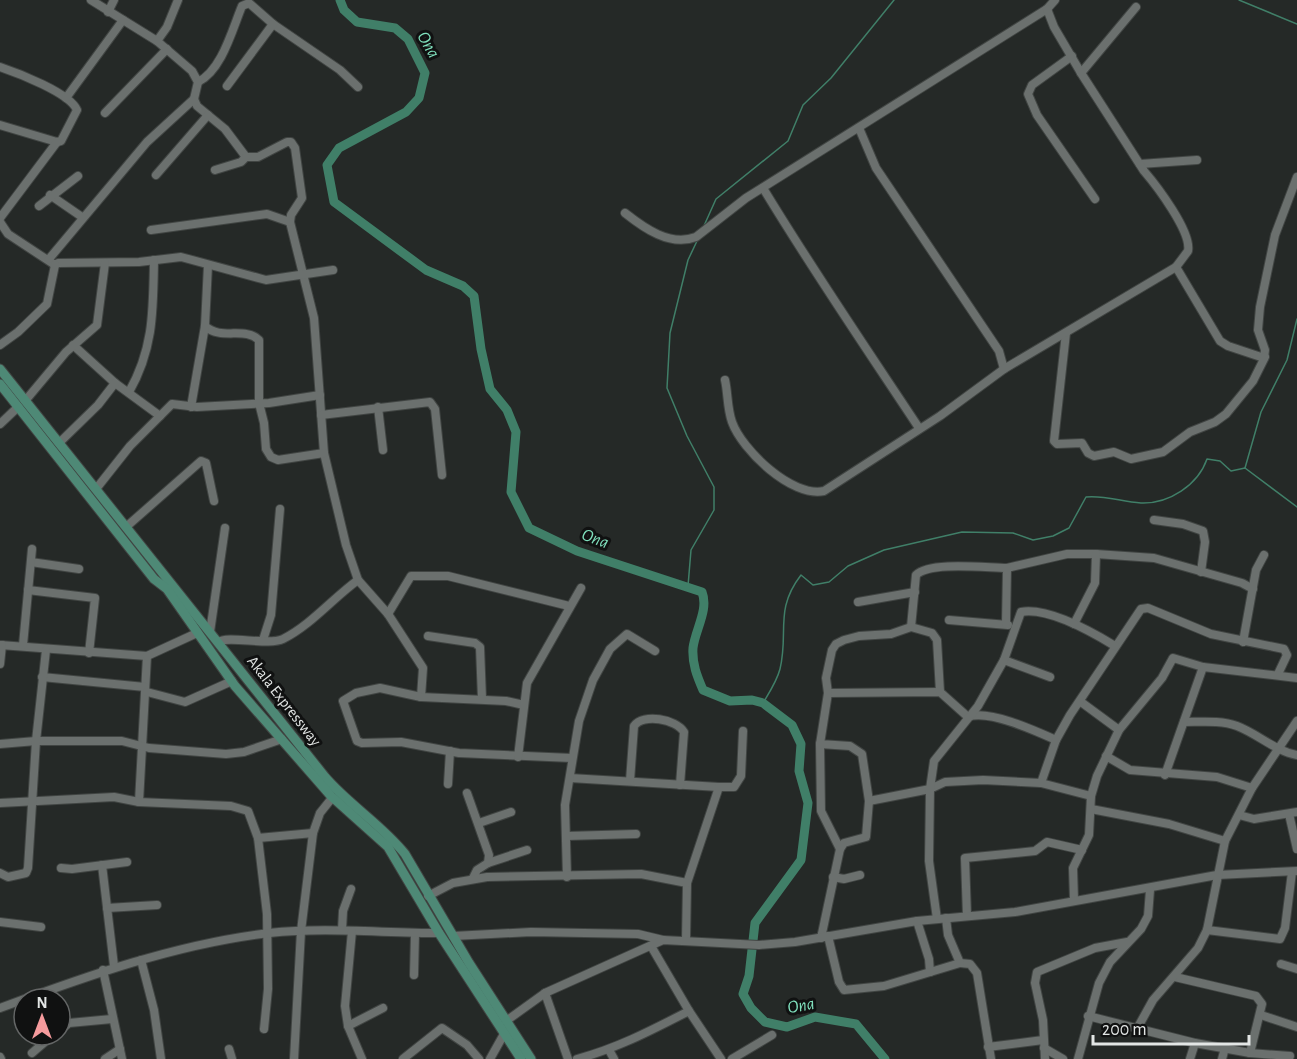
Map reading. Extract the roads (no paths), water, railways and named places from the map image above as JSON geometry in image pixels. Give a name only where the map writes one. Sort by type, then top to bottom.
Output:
[{"type":"main road","name":"Akala Expressway","points":[[0,369],[3,383],[59,443],[332,785],[345,800],[392,838],[531,1059]]},
{"type":"main road","name":"Akala Expressway","points":[[22,404],[154,579],[167,588],[234,684],[332,798],[388,847],[439,933],[521,1059]]},
{"type":"main road","points":[[218,663],[230,656]]},
{"type":"main road","points":[[234,684],[241,672]]},
{"type":"street","points":[[0,345],[18,332],[47,304],[52,262],[82,217],[133,161],[147,142],[194,99],[198,82],[192,71],[157,41],[91,0]]},
{"type":"street","points":[[108,12],[114,0]]},
{"type":"street","points":[[157,41],[167,27],[178,0]]},
{"type":"street","points":[[625,213],[645,229],[657,235],[690,239],[763,188],[1047,9],[1055,0]]},
{"type":"street","points":[[198,82],[207,76],[226,47],[244,4],[249,3],[273,24],[340,70],[358,87]]},
{"type":"street","points":[[1081,73],[1136,7]]},
{"type":"street","points":[[725,380],[731,420],[744,444],[764,464],[806,492],[824,492],[1004,369],[1176,267],[1188,250],[1188,240],[1156,185],[1081,73],[1054,27],[1047,9]]},
{"type":"street","points":[[66,98],[123,20]]},
{"type":"street","points":[[226,86],[273,24]]},
{"type":"street","points":[[105,113],[167,49]]},
{"type":"street","points":[[1072,56],[1032,85],[1028,94],[1036,115],[1095,199]]},
{"type":"street","points":[[0,67],[66,98],[76,110],[62,141],[57,142],[1,127]]},
{"type":"street","points":[[194,99],[197,106],[225,129],[246,157]]},
{"type":"street","points":[[156,175],[208,115]]},
{"type":"street","points":[[859,128],[876,168],[999,351],[1004,369]]},
{"type":"street","points":[[0,238],[1,222],[57,142]]},
{"type":"street","points":[[215,170],[241,162],[246,157],[258,157],[287,142],[293,144],[302,198],[291,215],[290,222],[314,318],[324,453],[344,537],[358,580],[388,614],[423,668],[421,697]]},
{"type":"street","points":[[1140,164],[1197,160]]},
{"type":"street","points":[[39,206],[50,195],[78,176]]},
{"type":"street","points":[[1066,333],[1054,441],[1057,444],[1082,443],[1088,453],[1094,456],[1114,452],[1131,459],[1163,452],[1190,432],[1215,422],[1226,414],[1252,381],[1265,357],[1258,330],[1260,307],[1275,235],[1297,177]]},
{"type":"street","points":[[763,188],[821,282],[869,349],[919,428]]},
{"type":"street","points":[[50,195],[82,217]]},
{"type":"street","points":[[151,230],[260,215],[272,215],[290,222]]},
{"type":"street","points":[[1,222],[52,262],[105,263],[181,256],[260,280],[304,276],[333,270]]},
{"type":"street","points":[[129,392],[139,374],[151,339],[154,260]]},
{"type":"street","points":[[0,424],[22,404],[73,345],[97,325],[105,263]]},
{"type":"street","points":[[191,407],[205,326],[208,265]]},
{"type":"street","points":[[1176,267],[1220,341],[1260,359],[1265,357]]},
{"type":"street","points":[[205,326],[219,334],[251,334],[259,340],[259,403],[264,423],[266,449],[271,457],[278,459],[324,453]]},
{"type":"street","points":[[73,345],[115,383],[160,416]]},
{"type":"street","points":[[59,443],[98,405],[115,383]]},
{"type":"street","points":[[96,489],[130,446],[172,404],[191,407],[259,403],[320,395]]},
{"type":"street","points":[[321,415],[427,400],[433,405],[442,475]]},
{"type":"street","points":[[378,407],[383,450]]},
{"type":"street","points":[[126,527],[201,461],[206,463],[214,501]]},
{"type":"street","points":[[263,640],[271,615],[280,508]]},
{"type":"street","points":[[1154,520],[1183,524],[1203,531],[1205,542],[1201,572]]},
{"type":"street","points":[[210,632],[225,528]]},
{"type":"street","points":[[23,645],[32,549]]},
{"type":"street","points":[[911,627],[916,575],[926,568],[1007,568],[1067,554],[1096,554],[1154,558],[1242,583],[1253,589]]},
{"type":"street","points":[[1074,624],[1095,583],[1096,554]]},
{"type":"street","points":[[1243,642],[1256,570],[1264,555]]},
{"type":"street","points":[[31,562],[79,569]]},
{"type":"street","points":[[1006,624],[1007,568]]},
{"type":"street","points":[[388,614],[411,576],[419,574],[448,576],[569,606]]},
{"type":"street","points":[[219,642],[223,639],[240,642],[283,639],[358,580]]},
{"type":"street","points":[[518,757],[527,683],[581,588]]},
{"type":"street","points":[[28,590],[95,597],[89,654]]},
{"type":"street","points":[[858,602],[915,592]]},
{"type":"street","points":[[1041,783],[1056,740],[1141,609],[1148,608],[1211,634],[1284,649],[1287,655],[1278,674]]},
{"type":"street","points":[[960,963],[941,918],[929,861],[930,789],[934,761],[978,706],[1004,660],[1021,612],[1031,610],[1074,624],[1115,646]]},
{"type":"street","points":[[949,620],[1006,624],[1015,628]]},
{"type":"street","points":[[840,849],[821,812],[820,744],[828,693],[826,678],[836,644],[860,636],[891,634],[911,627],[929,631],[937,640],[939,692]]},
{"type":"street","points":[[0,664],[1,645],[23,645],[46,650],[89,654],[147,656],[197,633]]},
{"type":"street","points":[[567,877],[565,805],[579,721],[593,680],[616,641],[627,634],[656,651]]},
{"type":"street","points":[[428,636],[475,643],[480,647],[482,699]]},
{"type":"street","points":[[0,873],[20,876],[26,873],[28,868],[31,801],[46,650]]},
{"type":"street","points":[[139,802],[147,656]]},
{"type":"street","points":[[1074,900],[1073,868],[1089,835],[1091,796],[1106,756],[1119,730],[1162,678],[1173,658],[1203,667],[1297,678]]},
{"type":"street","points":[[1004,660],[1050,677]]},
{"type":"street","points":[[1165,775],[1203,667]]},
{"type":"street","points":[[42,677],[146,689],[185,702],[234,684]]},
{"type":"street","points":[[524,705],[482,699],[421,697],[380,688],[356,693],[343,701],[357,741],[401,742],[450,751],[518,757],[572,758]]},
{"type":"street","points":[[828,693],[939,692],[968,717]]},
{"type":"street","points":[[1081,702],[1119,730]]},
{"type":"street","points":[[968,717],[976,714],[1020,725],[1056,740]]},
{"type":"street","points":[[630,781],[634,726],[642,720],[672,721],[680,725],[684,732],[681,785]]},
{"type":"street","points":[[1138,1027],[1153,1000],[1198,948],[1208,930],[1225,841],[1252,788],[1297,721]]},
{"type":"street","points":[[1184,722],[1217,722],[1236,726],[1285,753],[1297,755]]},
{"type":"street","points":[[570,778],[734,787],[740,779],[743,731]]},
{"type":"street","points":[[0,744],[36,741],[122,741],[141,749],[226,754],[244,752],[282,739]]},
{"type":"street","points":[[820,744],[850,746],[861,754],[869,801],[866,837],[844,843],[832,877],[824,937],[838,982],[844,990],[884,986],[960,963],[970,964],[977,973],[991,1059]]},
{"type":"street","points":[[448,784],[450,751]]},
{"type":"street","points":[[1106,756],[1130,770],[1165,775],[1217,777],[1252,788]]},
{"type":"street","points":[[869,801],[930,789],[945,782],[1041,783],[1091,796]]},
{"type":"street","points":[[686,940],[687,883],[719,787]]},
{"type":"street","points":[[467,794],[487,846],[488,863]]},
{"type":"street","points":[[0,803],[114,797],[139,802],[175,802],[241,808],[252,817],[258,838],[268,933],[268,989],[264,1029]]},
{"type":"street","points":[[294,1059],[301,931],[313,833],[320,813],[332,798]]},
{"type":"street","points":[[1091,809],[1169,824],[1225,841]]},
{"type":"street","points":[[479,824],[511,812]]},
{"type":"street","points":[[1239,815],[1254,819],[1293,813],[1297,849]]},
{"type":"street","points":[[258,838],[313,833]]},
{"type":"street","points":[[566,836],[636,834]]},
{"type":"street","points":[[967,916],[965,858],[1035,851],[1047,842],[1082,850]]},
{"type":"street","points":[[473,878],[477,870],[488,863],[527,850]]},
{"type":"street","points":[[61,868],[127,862]]},
{"type":"street","points":[[102,864],[114,966]]},
{"type":"street","points":[[453,936],[531,932],[638,934],[663,940],[759,945],[824,937],[916,921],[1015,912],[1074,900],[1150,890],[1217,875],[1295,871],[1285,928],[1280,939],[1208,930]]},
{"type":"street","points":[[428,896],[453,883],[473,878],[641,874],[687,883]]},
{"type":"street","points":[[832,877],[844,879],[860,875]]},
{"type":"street","points":[[342,930],[345,905],[351,889]]},
{"type":"street","points":[[1078,1059],[1088,1016],[1099,983],[1110,962],[1141,929],[1148,916],[1150,890]]},
{"type":"street","points":[[107,908],[157,905]]},
{"type":"street","points":[[916,921],[929,959],[930,972]]},
{"type":"street","points":[[0,922],[41,927]]},
{"type":"street","points":[[0,1008],[114,966],[268,933],[342,930],[439,933]]},
{"type":"street","points":[[352,931],[345,1006],[348,1026],[362,1059]]},
{"type":"street","points":[[414,975],[415,933]]},
{"type":"street","points":[[506,1021],[545,993],[663,940]]},
{"type":"street","points":[[1045,1059],[1043,1020],[1035,983],[1037,972],[1095,948],[1127,942]]},
{"type":"street","points":[[651,946],[688,1011],[721,1059]]},
{"type":"street","points":[[141,960],[154,1010],[161,1059]]},
{"type":"street","points":[[1281,964],[1297,969]]},
{"type":"street","points":[[103,970],[122,1059]]},
{"type":"street","points":[[1175,977],[1256,996],[1262,1004],[1261,1015],[1250,1053]]},
{"type":"street","points":[[545,993],[568,1059]]},
{"type":"street","points":[[348,1026],[383,1008]]},
{"type":"street","points":[[578,1059],[609,1050],[645,1035],[688,1011]]},
{"type":"street","points":[[1261,1015],[1297,1027]]},
{"type":"street","points":[[1088,1016],[1195,1043],[1250,1053],[1290,1056]]},
{"type":"street","points":[[72,1023],[112,1019]]},
{"type":"street","points":[[403,1059],[442,1028],[467,1045],[479,1059]]},
{"type":"street","points":[[491,1058],[504,1034]]},
{"type":"street","points":[[732,1059],[772,1035]]},
{"type":"street","points":[[1190,1059],[1195,1043]]},
{"type":"street","points":[[988,1047],[1044,1044],[1063,1059]]},
{"type":"street","points":[[32,1053],[39,1047]]},
{"type":"street","points":[[1222,1059],[1225,1048]]},
{"type":"street","points":[[105,1059],[120,1049]]},
{"type":"street","points":[[229,1049],[232,1059]]},
{"type":"street","points":[[609,1050],[614,1059]]},
{"type":"waterway","name":"Ona","points":[[340,0],[344,10],[357,22],[395,28],[408,39],[425,73],[419,98],[406,112],[339,148],[327,165],[334,202],[426,270],[463,286],[474,296],[481,349],[490,389],[507,410],[516,432],[511,492],[529,528],[577,551],[702,592],[704,606],[694,641],[693,659],[703,690],[730,701],[752,700],[763,703],[792,725],[801,744],[799,771],[808,803],[801,860],[755,923],[749,976],[743,994],[751,1008],[765,1022],[787,1027],[815,1017],[856,1024],[885,1059]]},
{"type":"waterway","points":[[703,228],[716,199],[788,141],[803,105],[831,78],[894,0]]},
{"type":"waterway","points":[[1239,0],[1297,24]]},
{"type":"waterway","points":[[688,586],[691,550],[714,510],[714,487],[687,436],[667,388],[670,333],[688,260],[697,241]]},
{"type":"waterway","points":[[1245,468],[1261,412],[1287,360],[1297,319]]},
{"type":"waterway","points":[[763,703],[780,669],[785,610],[793,588],[801,575],[813,585],[829,582],[848,566],[884,550],[962,532],[1013,533],[1033,540],[1053,536],[1069,528],[1086,497],[1141,503],[1162,500],[1190,485],[1207,459],[1220,461],[1231,471],[1245,468],[1297,507]]}]
